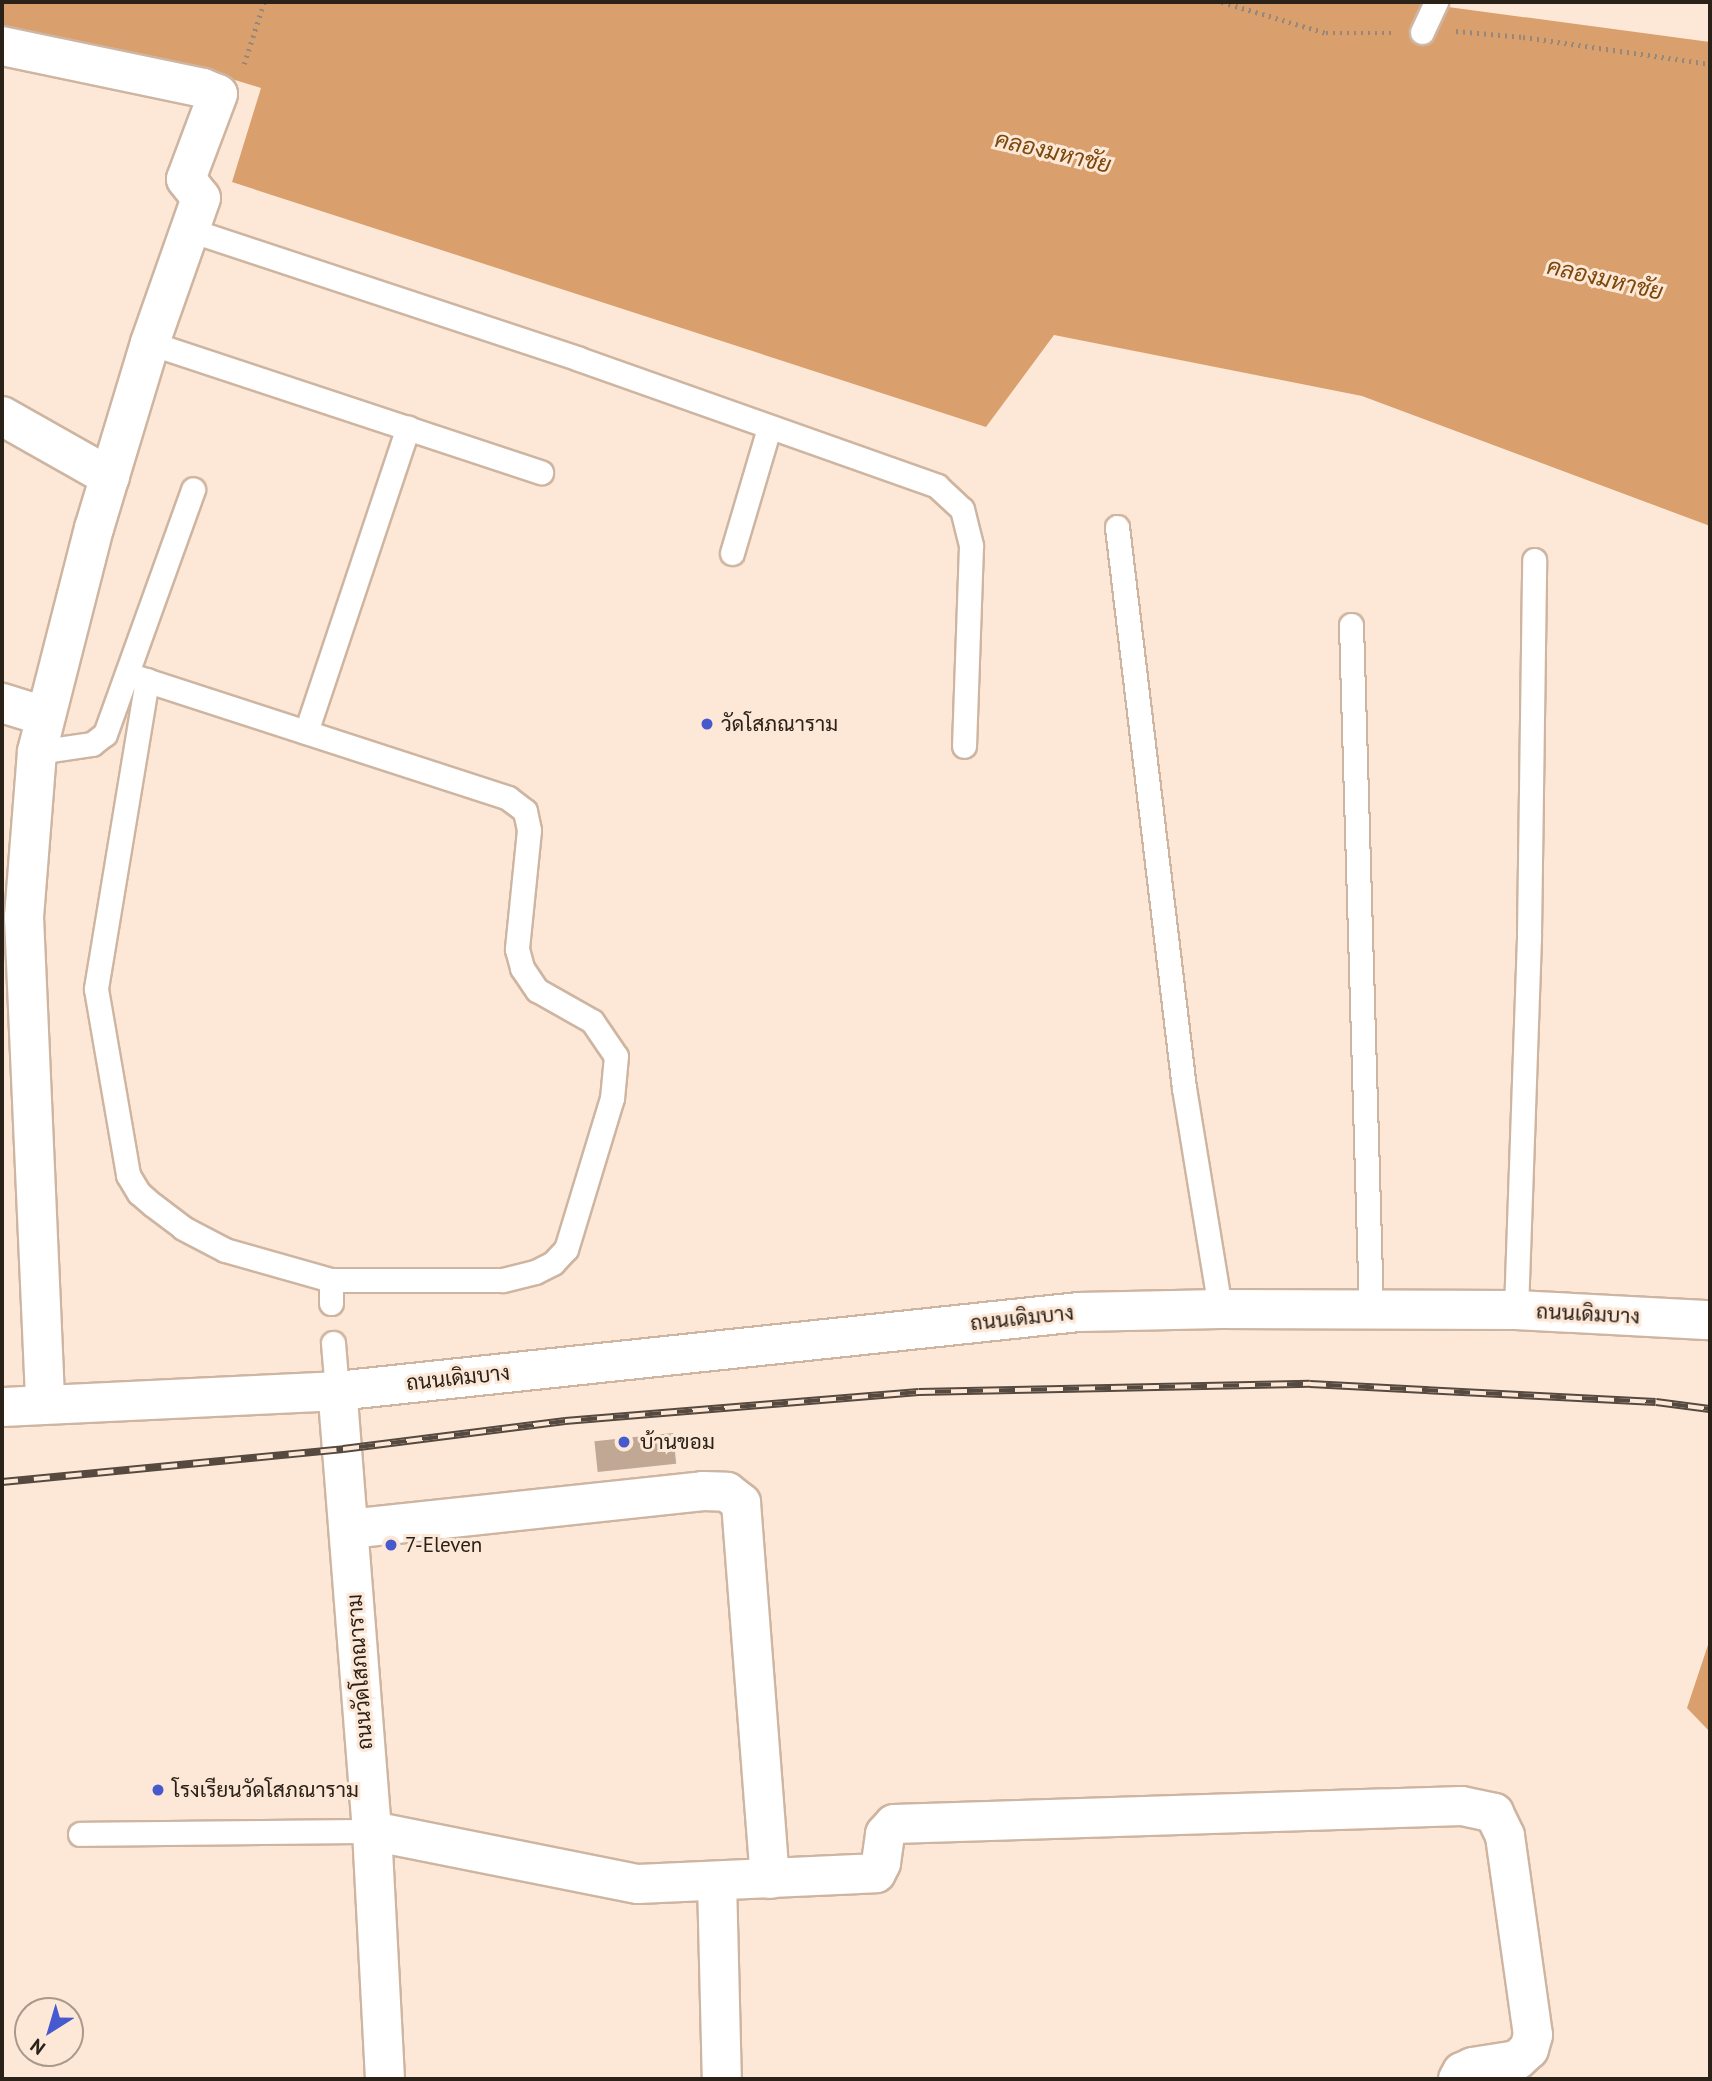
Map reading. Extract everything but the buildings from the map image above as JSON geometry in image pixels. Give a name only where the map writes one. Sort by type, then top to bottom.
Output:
[{"type":"street","points":[[2,46],[203,88],[218,94],[186,179],[201,198],[150,344],[110,477],[41,734],[24,917],[45,1402]]},
{"type":"street","points":[[2,416],[110,477]]},
{"type":"street","points":[[2,703],[41,734]]},
{"type":"street","name":"ถนนเดิมบาง","points":[[2,1407],[45,1402],[337,1391],[1079,1312],[1220,1309],[1516,1310],[1710,1320]]},
{"type":"street","name":"ถนนวัดโสภณาราม","points":[[337,1391],[372,1831],[384,2079]]},
{"type":"street","points":[[349,1529],[703,1491],[727,1492],[741,1503],[770,1879]]},
{"type":"street","points":[[372,1831],[638,1884],[876,1873],[881,1863],[885,1835],[894,1824],[1462,1806],[1494,1814],[1505,1836],[1533,2035],[1529,2049],[1517,2060],[1473,2067],[1458,2079]]},
{"type":"street","points":[[717,1881],[722,2079]]},
{"type":"lane","points":[[1422,32],[1436,2]]},
{"type":"lane","points":[[190,230],[579,359],[937,486],[962,509],[971,546],[964,746]]},
{"type":"lane","points":[[150,344],[541,472]]},
{"type":"lane","points":[[306,732],[408,428]]},
{"type":"lane","points":[[732,552],[769,428]]},
{"type":"lane","points":[[137,677],[508,798],[525,811],[529,831],[517,949],[522,968],[537,990],[592,1021],[616,1056],[612,1098],[566,1249],[553,1263],[535,1272],[502,1280],[331,1280],[225,1250],[183,1228],[153,1205],[139,1193],[128,1175],[96,989],[137,677],[193,489]]},
{"type":"lane","points":[[1117,527],[1184,1088],[1220,1309]]},
{"type":"lane","points":[[1516,1310],[1529,934],[1534,561]]},
{"type":"lane","points":[[1351,625],[1370,1311]]},
{"type":"lane","points":[[41,734],[92,744],[106,734],[137,677]]},
{"type":"lane","points":[[331,1280],[331,1303]]},
{"type":"lane","points":[[333,1343],[337,1391]]},
{"type":"lane","points":[[80,1834],[372,1831]]},
{"type":"path","points":[[1222,2],[1326,33],[1478,31],[1710,64]]},
{"type":"water","name":"คลองมหาชัย","points":[[2,2],[1411,2],[1710,42],[1710,526],[1362,396],[1054,335],[986,427],[232,182],[261,88],[167,59],[2,26]]},
{"type":"water","points":[[1710,1639],[1710,1732],[1687,1708]]},
{"type":"railway","points":[[2,1482],[343,1449],[565,1421],[919,1392],[1310,1384],[1656,1402],[1710,1409]]},
{"type":"place","name":"วัดโสภณาราม","points":[[707,724]]},
{"type":"place","name":"บ้านขอม","points":[[624,1442]]},
{"type":"place","name":"7-Eleven","points":[[391,1545]]},
{"type":"place","name":"โรงเรียนวัดโสภณาราม","points":[[158,1790]]}]
